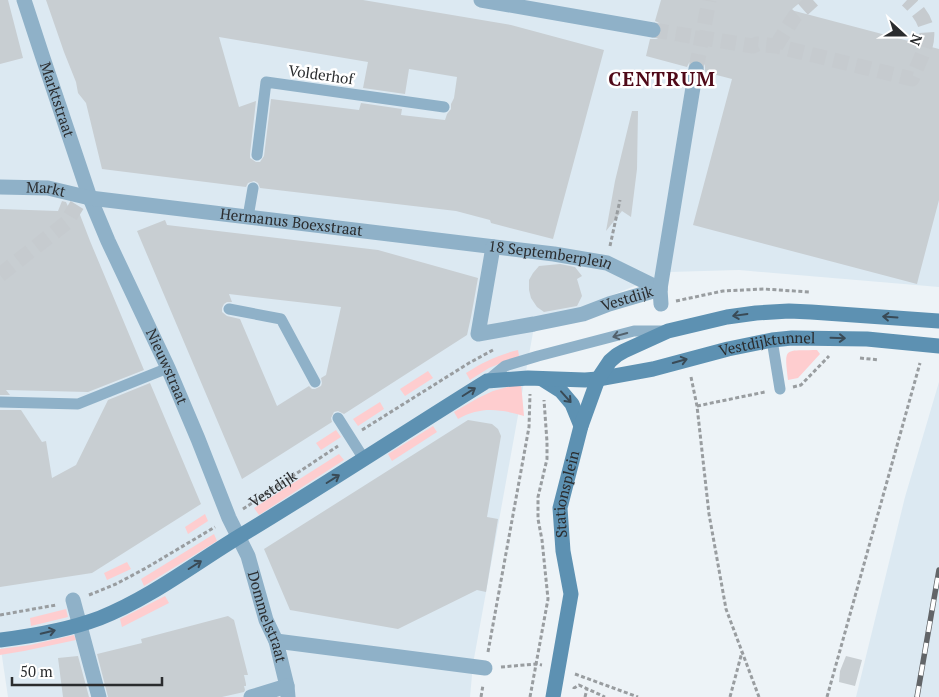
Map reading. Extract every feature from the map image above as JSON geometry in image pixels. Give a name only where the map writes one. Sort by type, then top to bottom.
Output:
[{"type":"street","name":"Marktstraat","points":[[24,0],[84,201]]},
{"type":"street","points":[[481,0],[653,30]]},
{"type":"street","points":[[661,297],[696,69]]},
{"type":"street","name":"Markt","points":[[0,187],[48,188],[84,201]]},
{"type":"street","name":"Hermanus Boexstraat","points":[[84,201],[248,217],[493,247]]},
{"type":"street","name":"Nieuwstraat","points":[[84,201],[108,241],[168,368],[229,518],[239,537]]},
{"type":"street","name":"18 Septemberplein","points":[[478,334],[493,247],[554,254],[607,263],[661,297]]},
{"type":"street","name":"Vestdijk","points":[[478,334],[582,314],[608,304],[661,297]]},
{"type":"street","name":"Vestdijktunnel","points":[[668,332],[727,317],[789,311],[939,321]]},
{"type":"street","name":"Stationsplein","points":[[553,697],[571,594],[563,551],[560,508],[581,426],[598,379],[604,368],[616,355],[668,332]]},
{"type":"street","name":"Vestdijktunnel","points":[[598,379],[641,371],[728,349],[792,338],[858,339],[939,346]]},
{"type":"street","points":[[541,378],[561,391],[572,404],[581,426]]},
{"type":"street","name":"Vestdijk","points":[[0,640],[27,637],[80,625],[109,614],[149,594],[487,381],[541,378],[598,379]]},
{"type":"street","name":"Dommelstraat","points":[[239,537],[248,556],[266,620],[276,641],[287,691]]},
{"type":"street","points":[[73,600],[99,697]]},
{"type":"street","points":[[276,641],[485,668]]},
{"type":"street","points":[[251,697],[287,691]]},
{"type":"lane","name":"Volderhof","points":[[256,155],[266,82],[444,107]]},
{"type":"lane","points":[[248,217],[253,188]]},
{"type":"lane","points":[[230,309],[281,319],[315,382]]},
{"type":"lane","name":"Vestdijk","points":[[487,381],[505,366],[538,356],[634,331],[668,332]]},
{"type":"lane","points":[[772,340],[780,389]]},
{"type":"lane","points":[[0,402],[78,404],[168,368]]},
{"type":"lane","points":[[338,418],[364,459]]},
{"type":"path","name":"Vestdijk","points":[[0,615],[56,605],[94,594],[146,568],[229,518],[350,437],[469,363],[495,350]]},
{"type":"path","name":"Vestdijktunnel","points":[[742,651],[726,609],[709,514],[697,406],[801,385],[829,356],[838,356]]},
{"type":"path","points":[[856,358],[883,360]]},
{"type":"path","points":[[827,697],[920,363],[929,364]]},
{"type":"path","name":"Stationsplein","points":[[530,697],[548,599],[538,519],[538,497],[547,459],[548,442],[541,378]]},
{"type":"path","points":[[481,697],[529,427]]},
{"type":"path","points":[[742,651],[760,697]]},
{"type":"path","points":[[730,697],[742,651]]},
{"type":"path","points":[[485,668],[536,664],[558,669],[625,695],[638,697]]},
{"type":"path","points":[[572,697],[574,688],[579,686],[605,697]]},
{"type":"path","points":[[585,697],[587,689]]},
{"type":"shaded area","points":[[0,0],[939,0],[939,287],[739,270],[669,272],[534,327],[473,664],[470,697],[8,697],[0,643]]},
{"type":"shaded area","points":[[518,350],[519,356],[489,368],[470,380],[466,373],[491,359]]},
{"type":"shaded area","points":[[798,350],[817,350],[820,354],[798,378],[788,380],[786,361],[789,353]]},
{"type":"shaded area","points":[[428,371],[433,378],[405,396],[400,389]]},
{"type":"shaded area","points":[[939,382],[939,697],[856,697],[905,497]]},
{"type":"shaded area","points":[[521,383],[524,416],[499,410],[483,410],[458,419],[454,412],[493,391]]},
{"type":"shaded area","points":[[380,402],[384,409],[358,426],[353,419]]},
{"type":"shaded area","points":[[433,426],[437,432],[392,461],[388,454]]},
{"type":"shaded area","points":[[336,430],[341,437],[321,450],[316,443]]},
{"type":"shaded area","points":[[339,454],[344,460],[259,515],[254,508]]},
{"type":"shaded area","points":[[205,514],[208,521],[188,534],[185,527]]},
{"type":"shaded area","points":[[214,534],[217,541],[144,586],[141,579]]},
{"type":"shaded area","points":[[127,562],[131,569],[107,580],[104,573]]},
{"type":"shaded area","points":[[165,596],[169,603],[122,627],[120,619]]},
{"type":"shaded area","points":[[66,609],[68,617],[31,626],[30,618]]},
{"type":"shaded area","points":[[74,635],[76,640],[0,655],[0,649],[30,645]]},
{"type":"building","points":[[0,0],[8,0],[23,58],[0,64]]},
{"type":"building","points":[[46,0],[363,0],[511,25],[604,50],[553,239],[491,223],[490,220],[456,211],[260,188],[258,183],[254,181],[248,183],[246,187],[102,169],[86,103],[78,93],[76,82]],"holes":[[[219,37],[368,62],[363,88],[405,94],[409,69],[457,77],[451,109],[445,120],[401,115],[402,109],[361,103],[359,110],[271,99],[264,156],[260,162],[250,158],[256,101],[239,107]]]},
{"type":"building","points":[[661,0],[803,0],[791,10],[939,49],[939,200],[917,284],[693,225],[732,79],[705,72],[705,65],[698,60],[692,60],[687,67],[646,56],[650,39],[657,39],[662,32],[662,26],[655,21]]},
{"type":"building","points":[[632,111],[638,111],[637,169],[631,217],[622,211],[606,231],[615,181]]},
{"type":"building","points":[[62,201],[66,202],[72,215],[77,207],[144,370],[88,392],[6,390],[10,395],[0,395],[0,209],[58,211]]},
{"type":"building","points":[[165,220],[167,225],[378,250],[478,278],[467,335],[344,414],[338,411],[334,412],[331,418],[332,422],[242,479],[137,231]],"holes":[[[229,294],[341,307],[326,375],[321,378],[321,386],[315,389],[309,386],[277,406],[240,319],[227,316],[222,312],[224,304],[232,302]]]},
{"type":"building","points":[[560,264],[575,267],[582,276],[577,279],[582,296],[577,306],[544,312],[537,307],[531,298],[529,280],[539,266]]},
{"type":"building","points":[[150,383],[201,504],[92,573],[0,587],[0,410],[21,410],[42,442],[46,441],[52,478],[76,465],[108,400]]},
{"type":"building","points":[[468,420],[492,424],[498,429],[501,436],[487,517],[498,519],[486,592],[477,590],[398,629],[290,610],[264,549]]},
{"type":"building","points":[[228,616],[234,620],[248,675],[244,675],[246,686],[244,686],[244,692],[222,697],[108,697],[97,654],[142,643],[141,639]]},
{"type":"building","points":[[78,656],[89,697],[63,697],[58,658]]},
{"type":"building","points":[[846,656],[862,660],[855,686],[839,682],[840,671]]},
{"type":"tunnel","points":[[696,69],[709,0]]},
{"type":"tunnel","points":[[776,46],[795,16],[813,0]]},
{"type":"tunnel","points":[[653,30],[753,46],[757,44],[776,46],[912,79],[927,38],[923,20],[917,10],[907,0]]},
{"type":"tunnel","points":[[0,275],[66,223],[77,205]]},
{"type":"railway","points":[[917,697],[939,570]]},
{"type":"district","name":"CENTRUM","points":[[662,79]]}]
